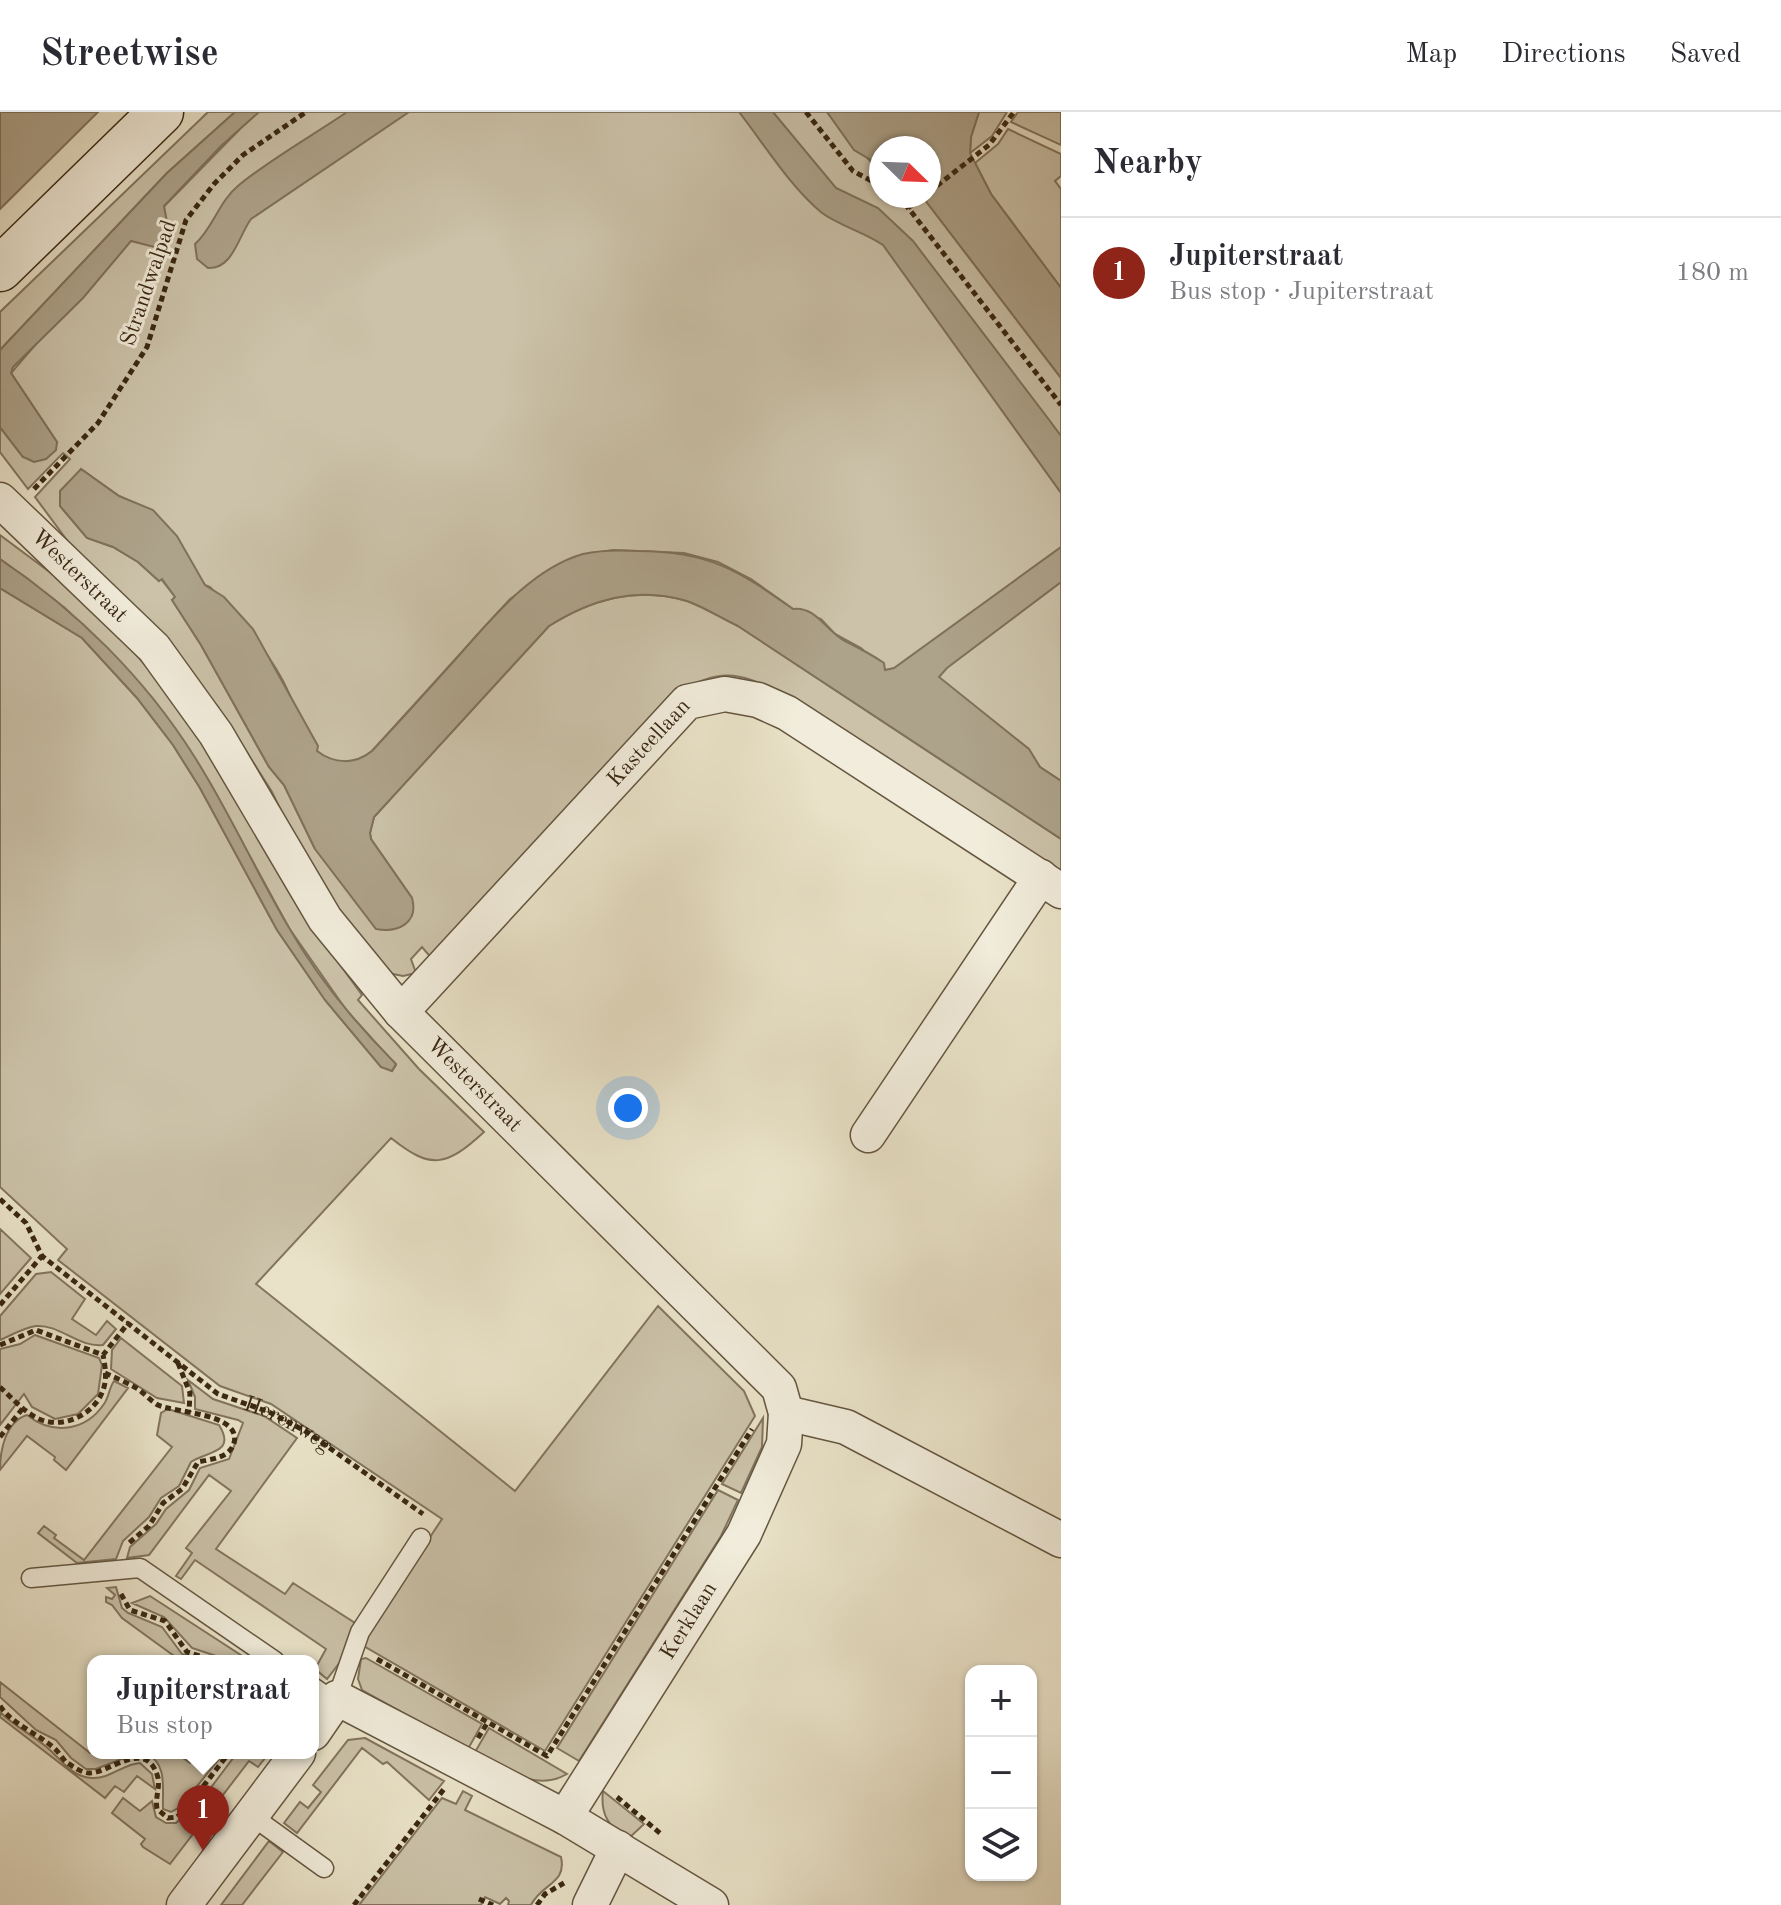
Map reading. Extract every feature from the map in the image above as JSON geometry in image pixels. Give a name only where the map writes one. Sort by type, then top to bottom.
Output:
[{"type":"main road","points":[[0,269],[161,112]]},
{"type":"street","name":"Westerstraat","points":[[0,500],[154,648],[216,734],[325,919],[401,1012],[782,1400]]},
{"type":"street","name":"Kasteellaan","points":[[401,1012],[687,702],[725,694],[758,700],[787,713],[1051,884],[868,1135]]},
{"type":"street","points":[[782,1400],[846,1427],[1061,1540]]},
{"type":"street","name":"Kerklaan","points":[[565,1817],[744,1534],[784,1444],[782,1400]]},
{"type":"street","points":[[319,1713],[325,1693],[565,1817],[711,1905]]},
{"type":"street","points":[[184,1905],[294,1759]]},
{"type":"street","points":[[590,1905],[618,1848]]},
{"type":"lane","points":[[325,1693],[421,1538]]},
{"type":"lane","points":[[31,1578],[140,1568],[266,1655]]},
{"type":"lane","points":[[252,1816],[324,1868]]},
{"type":"path","name":"Strandwalpad","points":[[38,485],[98,423],[147,347],[186,220],[214,184],[243,155],[306,112]]},
{"type":"path","points":[[806,112],[853,171],[869,180]]},
{"type":"path","points":[[941,183],[989,145],[1014,112]]},
{"type":"path","points":[[908,208],[1061,405]]},
{"type":"path","name":"Herenweg","points":[[0,1199],[26,1223],[42,1256],[218,1394],[269,1412],[307,1432],[424,1515],[426,1523],[421,1538]]},
{"type":"path","points":[[0,1305],[42,1256]]},
{"type":"path","points":[[0,1387],[43,1420],[59,1423],[74,1420],[88,1412],[98,1400],[104,1385],[103,1355],[129,1322]]},
{"type":"path","points":[[0,1345],[36,1330],[103,1355]]},
{"type":"path","points":[[178,1362],[190,1393],[189,1412]]},
{"type":"path","points":[[105,1373],[137,1388],[158,1405],[211,1417],[229,1426],[234,1435],[233,1446],[225,1455],[198,1462],[193,1467],[182,1489],[163,1503],[149,1526],[128,1543],[120,1556],[121,1596],[130,1610],[165,1621],[187,1652],[196,1655]]},
{"type":"path","points":[[547,1756],[782,1400]]},
{"type":"path","points":[[0,1437],[20,1405]]},
{"type":"path","points":[[355,1646],[609,1790],[672,1843]]},
{"type":"path","points":[[0,1706],[6,1714],[55,1749],[65,1761],[84,1772],[95,1772],[127,1759],[144,1761],[159,1781],[157,1809],[168,1818],[177,1817],[184,1811],[224,1759]]},
{"type":"path","points":[[354,1905],[464,1763],[488,1722]]},
{"type":"path","points":[[479,1899],[493,1905]]},
{"type":"shaded area","points":[[0,112],[98,112],[0,209]]},
{"type":"shaded area","points":[[208,112],[235,112],[167,173],[0,350],[0,312]]},
{"type":"shaded area","points":[[235,112],[259,112],[221,146],[164,206],[168,229],[163,243],[158,248],[131,241],[83,298],[13,367],[11,373],[57,442],[56,450],[46,459],[34,462],[23,457],[0,427],[0,350],[167,173]]},
{"type":"shaded area","points":[[251,112],[827,112],[869,160],[869,208],[931,208],[1061,378],[1061,572],[979,643],[1061,582],[1061,781],[1040,767],[1032,756],[885,670],[861,648],[835,634],[821,619],[793,609],[751,579],[718,562],[684,553],[613,550],[582,555],[556,567],[510,599],[372,751],[344,762],[329,759],[312,744],[267,654],[230,609],[205,585],[146,509],[119,496],[81,469],[60,506],[87,538],[113,547],[138,562],[159,581],[161,579],[176,598],[172,600],[201,645],[269,767],[284,785],[315,849],[412,898],[371,839],[374,817],[549,626],[598,602],[650,595],[687,601],[738,626],[1061,839],[1061,873],[779,692],[751,680],[717,676],[677,692],[433,960],[422,947],[411,959],[416,973],[403,976],[388,973],[359,943],[302,854],[272,792],[218,707],[165,644],[75,551],[35,497],[70,459],[63,453],[28,489],[0,452],[0,427],[23,457],[57,442],[11,373],[85,287],[239,130]]},
{"type":"shaded area","points":[[347,112],[409,112],[251,219],[234,251],[223,263],[208,268],[197,259],[195,244],[232,191]]},
{"type":"shaded area","points":[[739,112],[773,112],[836,188],[869,204],[869,208],[878,208],[913,241],[1061,436],[1061,493],[883,245],[829,218],[789,178]]},
{"type":"shaded area","points":[[827,112],[979,112],[971,137],[970,153],[991,194],[1061,288],[1061,378],[931,208],[941,208],[941,136],[869,136],[869,159],[854,150]]},
{"type":"shaded area","points":[[979,112],[1007,112],[992,136],[970,153],[971,137]]},
{"type":"shaded area","points":[[1018,112],[1061,112],[1061,145],[1011,122]]},
{"type":"shaded area","points":[[1008,129],[1061,154],[1061,176],[1055,181],[1061,189],[1061,288],[991,194],[975,163],[998,144]]},
{"type":"shaded area","points":[[81,469],[119,496],[153,510],[177,536],[205,585],[224,597],[253,629],[318,746],[317,751],[344,761],[359,759],[372,751],[496,614],[528,584],[564,561],[583,554],[663,552],[721,565],[793,609],[815,615],[838,637],[884,663],[885,670],[894,668],[1061,547],[1061,582],[939,677],[1029,749],[1040,767],[1061,781],[1061,839],[738,626],[687,601],[633,595],[598,602],[549,626],[374,817],[371,839],[412,898],[413,907],[409,920],[399,928],[376,929],[315,849],[284,785],[269,767],[162,579],[159,581],[138,562],[113,547],[87,538],[60,506],[60,491]]},
{"type":"shaded area","points":[[0,535],[67,585],[132,650],[179,704],[298,907],[362,995],[358,1000],[419,1069],[484,1132],[459,1152],[438,1160],[417,1155],[391,1138],[256,1284],[515,1491],[658,1306],[744,1391],[755,1416],[545,1751],[362,1645],[365,1635],[442,1519],[271,1404],[220,1386],[58,1260],[67,1249],[0,1187],[0,588],[82,638],[137,698],[173,745],[200,788],[277,930],[325,1000],[381,1067],[392,1071],[396,1065],[347,1011],[289,928],[210,783],[154,700],[65,608],[0,559]]},
{"type":"shaded area","points":[[0,559],[82,623],[154,699],[207,777],[299,945],[338,999],[396,1064],[392,1071],[381,1067],[325,1000],[277,930],[200,788],[173,745],[137,698],[82,638],[0,588]]},
{"type":"shaded area","points":[[0,1229],[31,1258],[0,1294]]},
{"type":"shaded area","points":[[51,1272],[85,1299],[72,1319],[96,1335],[107,1321],[116,1329],[103,1345],[86,1343],[44,1326],[27,1328],[0,1340],[0,1316],[36,1274]]},
{"type":"shaded area","points":[[35,1335],[99,1358],[102,1365],[98,1394],[78,1414],[55,1419],[32,1407],[24,1394],[0,1425],[0,1349],[20,1344]]},
{"type":"shaded area","points":[[121,1338],[182,1386],[184,1403],[157,1398],[111,1369],[112,1350]]},
{"type":"shaded area","points":[[188,1380],[213,1399],[264,1416],[297,1438],[216,1549],[285,1594],[293,1583],[355,1623],[350,1649],[327,1679],[319,1672],[319,1662],[326,1649],[195,1560],[181,1579],[176,1576],[192,1553],[186,1548],[231,1491],[209,1475],[149,1555],[127,1558],[130,1547],[189,1490],[200,1468],[229,1459],[243,1423],[195,1409],[195,1397]]},
{"type":"shaded area","points":[[114,1381],[128,1388],[66,1470],[54,1460],[55,1457],[27,1436],[0,1470],[5,1438],[20,1419],[27,1415],[57,1428],[78,1425],[104,1404]]},
{"type":"shaded area","points":[[168,1409],[219,1425],[224,1434],[222,1447],[191,1462],[179,1486],[161,1498],[149,1517],[123,1541],[116,1559],[77,1563],[38,1533],[44,1526],[56,1535],[54,1538],[84,1560],[172,1447],[157,1435],[161,1413]]},
{"type":"shaded area","points":[[763,1418],[762,1447],[741,1493],[722,1484]]},
{"type":"shaded area","points":[[718,1490],[738,1500],[721,1536],[579,1761],[557,1748]]},
{"type":"shaded area","points":[[116,1587],[122,1608],[162,1627],[185,1655],[173,1655],[122,1618],[106,1602],[106,1597],[112,1599],[115,1595],[107,1588]]},
{"type":"shaded area","points":[[150,1596],[241,1655],[213,1655],[192,1648],[164,1617],[132,1603]]},
{"type":"shaded area","points":[[366,1658],[482,1724],[468,1749],[362,1690],[358,1679],[361,1659]]},
{"type":"shaded area","points":[[0,1682],[87,1751],[87,1759],[122,1759],[96,1769],[86,1769],[71,1758],[56,1740],[36,1730],[0,1697]]},
{"type":"shaded area","points":[[0,1712],[80,1775],[99,1778],[140,1763],[152,1774],[155,1789],[137,1776],[124,1792],[115,1786],[105,1798],[0,1717]]},
{"type":"shaded area","points":[[489,1728],[567,1774],[543,1781],[531,1780],[475,1752]]},
{"type":"shaded area","points":[[365,1738],[444,1781],[429,1800],[387,1762],[383,1764],[362,1748],[297,1833],[284,1823],[300,1802],[308,1808],[321,1792],[313,1785],[348,1740]]},
{"type":"shaded area","points":[[155,1759],[184,1759],[190,1763],[194,1759],[219,1759],[180,1807],[171,1812],[163,1809],[163,1785]]},
{"type":"shaded area","points":[[232,1759],[264,1759],[258,1767],[249,1761],[170,1864],[143,1847],[141,1844],[145,1839],[112,1813],[123,1798],[140,1811],[152,1801],[156,1817],[166,1823],[176,1823],[203,1798]]},
{"type":"shaded area","points":[[463,1791],[472,1796],[465,1810],[561,1857],[562,1866],[557,1878],[531,1905],[508,1905],[506,1898],[500,1904],[485,1897],[481,1905],[359,1905],[442,1798],[456,1804]]},
{"type":"shaded area","points":[[603,1791],[644,1824],[627,1840],[607,1819]]},
{"type":"shaded area","points":[[269,1841],[283,1852],[242,1905],[221,1905]]},
{"type":"place","name":"Jupiterstraat","points":[[203,1851]]}]
